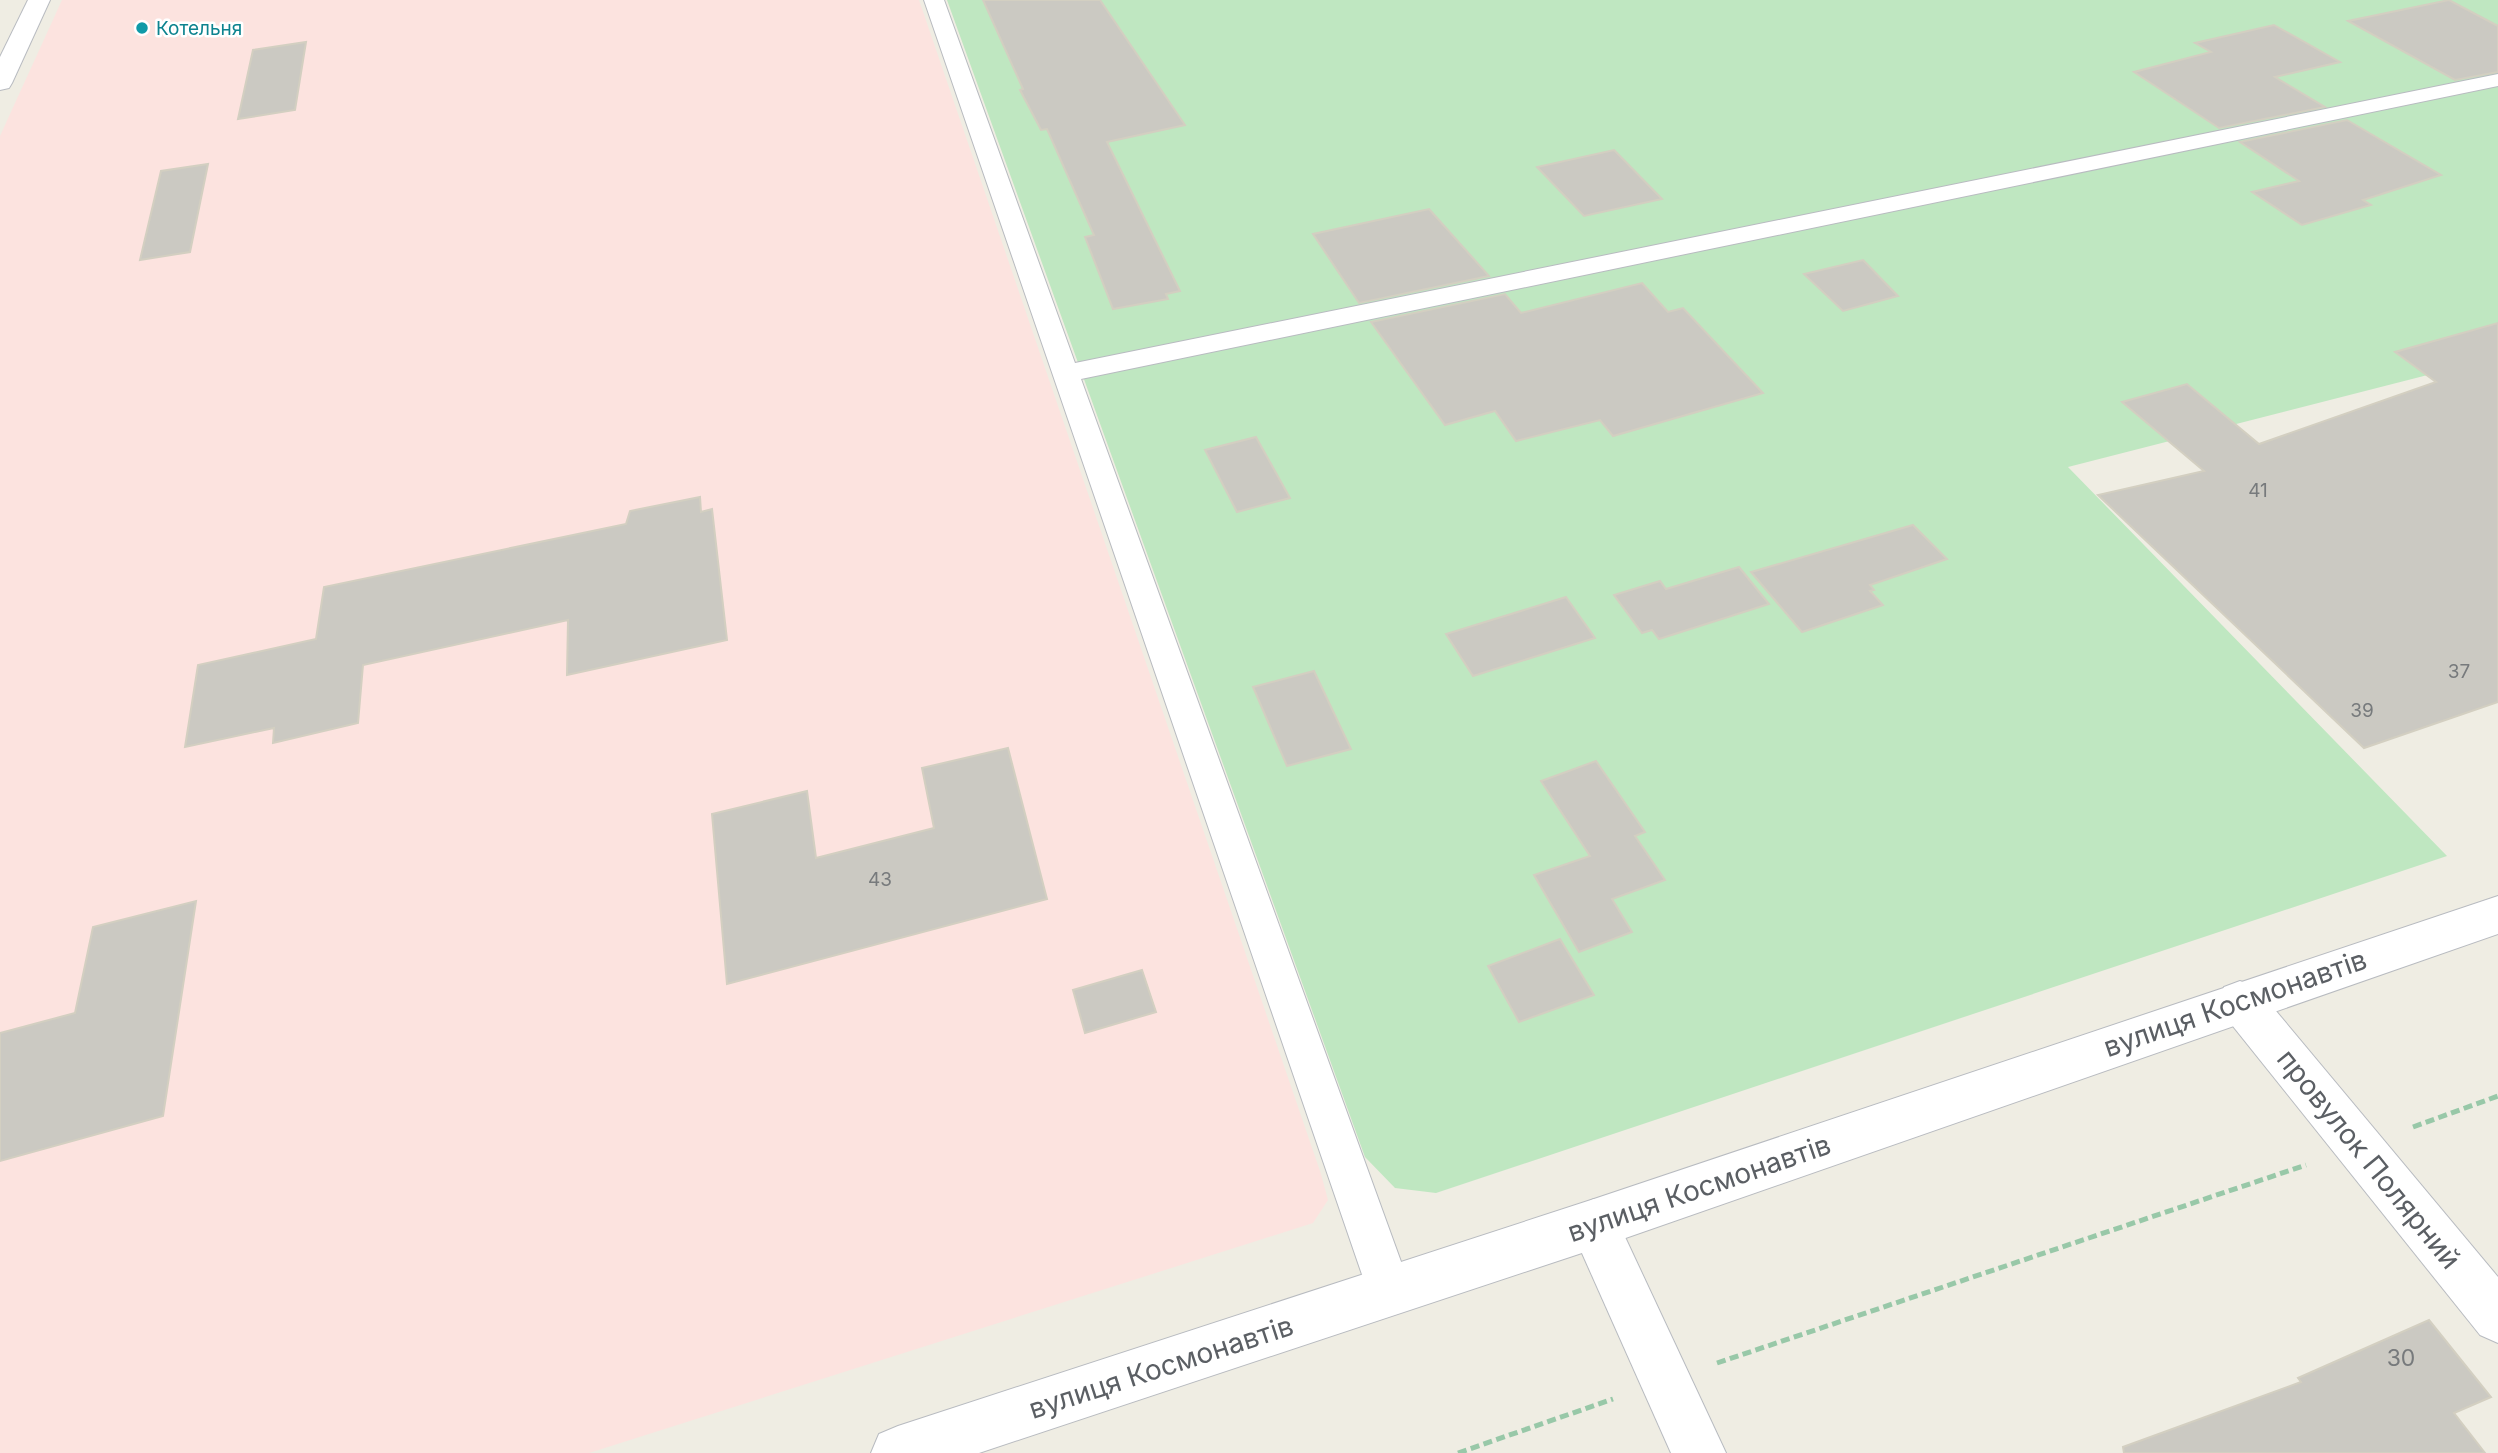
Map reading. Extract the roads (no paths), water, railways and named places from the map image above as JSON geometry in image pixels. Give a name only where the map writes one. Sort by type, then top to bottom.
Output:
[{"type":"street","points":[[0,83],[39,0]]},
{"type":"street","name":"вулиця Космонавтів","points":[[898,1453],[1594,1224],[2498,915]]},
{"type":"street","name":"провулок Полярний","points":[[2240,1001],[2498,1317]]},
{"type":"street","points":[[1594,1224],[1699,1453]]},
{"type":"lane","points":[[934,0],[1390,1292]]},
{"type":"lane","points":[[1065,374],[2498,80]]},
{"type":"place","name":"Котельня","points":[[142,28]]}]
